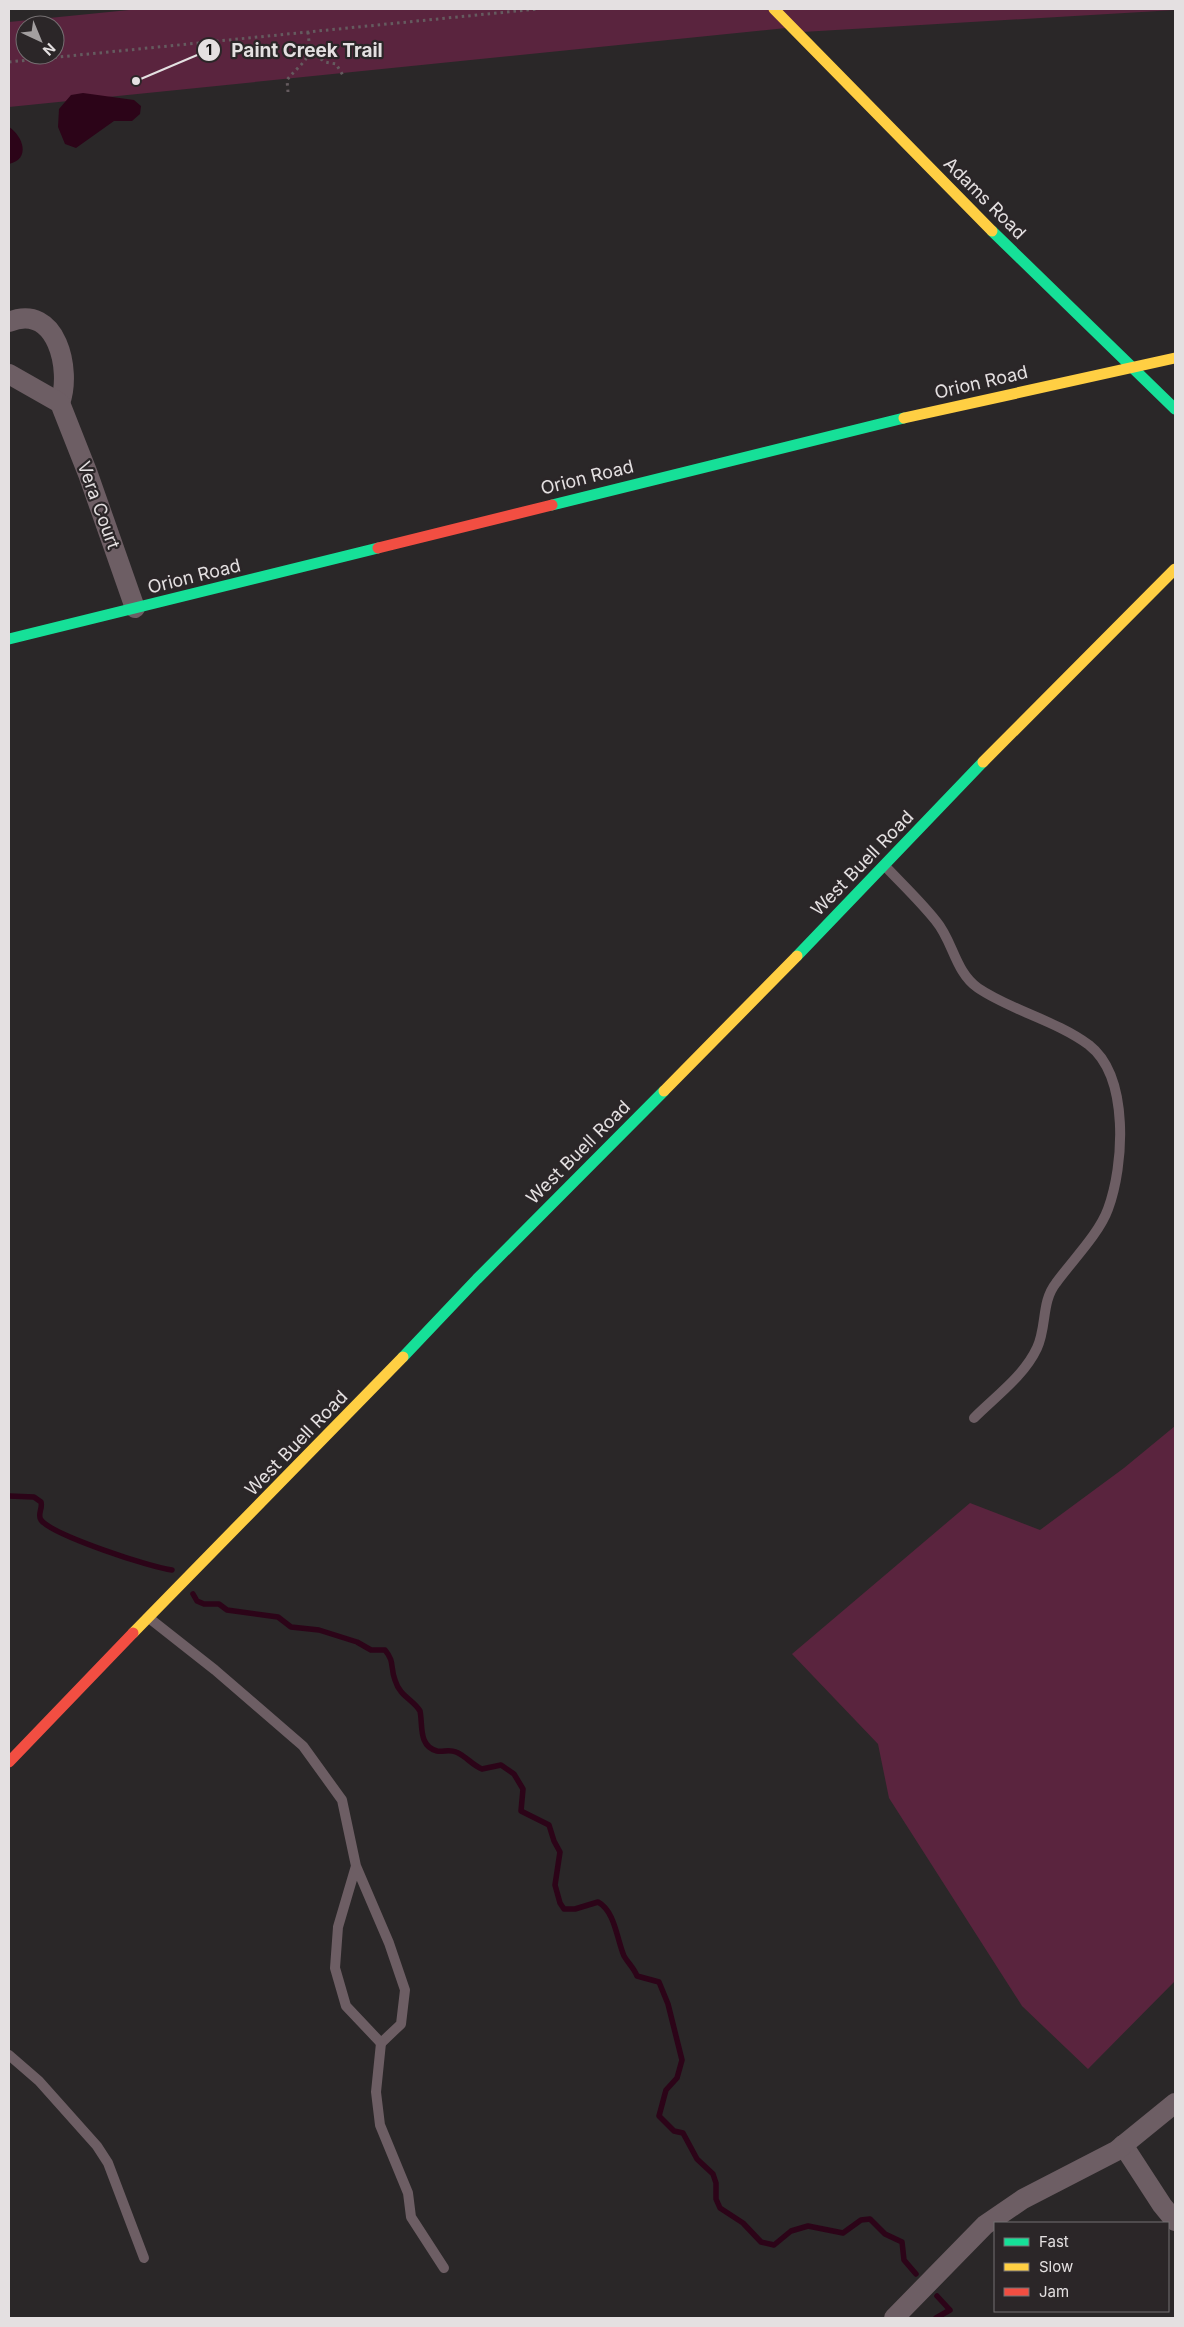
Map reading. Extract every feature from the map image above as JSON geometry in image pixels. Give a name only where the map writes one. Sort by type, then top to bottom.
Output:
[{"type":"street","name":"Adams Road","points":[[774,9],[974,213],[1130,368],[1175,408]]},
{"type":"street","name":"Vera Court","points":[[9,322],[29,319],[41,324],[52,333],[62,352],[64,392],[60,403],[88,474],[135,608]]},
{"type":"street","name":"Orion Road","points":[[9,639],[903,418],[1175,358]]},
{"type":"street","points":[[9,374],[60,403]]},
{"type":"street","name":"West Buell Road","points":[[9,1762],[148,1617],[343,1420],[477,1279],[773,981],[963,782],[1175,569]]},
{"type":"street","points":[[894,2318],[985,2225],[1023,2200],[1123,2145],[1175,2103]]},
{"type":"street","points":[[1123,2145],[1175,2221]]},
{"type":"lane","points":[[884,865],[938,922],[960,969],[977,987],[1069,1033],[1090,1046],[1106,1065],[1118,1096],[1120,1155],[1108,1210],[1083,1251],[1054,1285],[1046,1303],[1044,1325],[1037,1347],[1022,1372],[974,1418]]},
{"type":"lane","points":[[148,1617],[216,1670],[303,1746],[342,1800],[356,1866],[389,1943],[405,1990],[401,2024],[381,2043],[376,2092],[380,2124],[408,2192],[411,2217],[444,2268]]},
{"type":"lane","points":[[356,1866],[338,1927],[335,1968],[346,2006],[381,2043]]},
{"type":"lane","points":[[9,2055],[39,2081],[97,2146],[108,2163],[144,2258]]},
{"type":"path","points":[[9,62],[536,9]]},
{"type":"path","points":[[288,92],[287,80],[295,70],[305,63],[310,52],[308,32]]},
{"type":"path","points":[[310,52],[325,62],[336,64],[344,76]]},
{"type":"shaded area","points":[[139,9],[1175,9],[802,32],[796,27],[9,107],[9,22],[15,21],[15,65],[65,65],[65,16]]},
{"type":"shaded area","points":[[83,93],[134,100],[141,106],[140,114],[132,121],[114,121],[76,148],[65,144],[58,127],[59,109],[71,95]]},
{"type":"shaded area","points":[[9,127],[21,141],[22,152],[16,161],[9,164]]},
{"type":"shaded area","points":[[1175,1426],[1175,1981],[1088,2069],[1022,2006],[889,1798],[878,1744],[792,1654],[970,1503],[1040,1530],[1124,1468]]},
{"type":"waterway","points":[[9,1496],[34,1497],[41,1502],[41,1520],[63,1534],[125,1557],[172,1570]]},
{"type":"waterway","points":[[193,1594],[197,1601],[204,1604],[219,1604],[227,1610],[278,1617],[291,1627],[319,1630],[357,1642],[371,1650],[385,1650],[390,1658],[397,1686],[420,1711],[422,1734],[427,1745],[437,1751],[456,1752],[482,1769],[501,1765],[514,1774],[523,1789],[521,1811],[549,1825],[560,1852],[555,1885],[560,1903],[564,1909],[575,1909],[598,1902],[604,1906],[615,1926],[624,1956],[637,1976],[659,1982],[668,2004],[682,2060],[677,2078],[666,2090],[659,2116],[674,2131],[683,2133],[697,2159],[713,2174],[716,2183],[716,2199],[720,2208],[743,2223],[761,2242],[774,2245],[791,2231],[808,2226],[843,2233],[861,2220],[870,2219],[885,2234],[902,2242],[904,2260],[916,2274]]},
{"type":"waterway","points":[[936,2318],[950,2310],[937,2296]]},
{"type":"traffic: fast","points":[[992,231],[1175,409]]},
{"type":"traffic: fast","points":[[552,505],[904,418]]},
{"type":"traffic: fast","points":[[9,639],[378,548]]},
{"type":"traffic: fast","points":[[797,956],[983,762]]},
{"type":"traffic: fast","points":[[403,1357],[477,1279],[664,1091]]},
{"type":"traffic: slow","points":[[774,9],[992,231]]},
{"type":"traffic: slow","points":[[904,418],[1175,358]]},
{"type":"traffic: slow","points":[[983,762],[1175,569]]},
{"type":"traffic: slow","points":[[664,1091],[797,956]]},
{"type":"traffic: slow","points":[[133,1633],[403,1357]]},
{"type":"traffic: jam","points":[[378,548],[552,505]]},
{"type":"traffic: jam","points":[[9,1762],[133,1633]]},
{"type":"place","name":"Paint Creek Trail","points":[[136,81]]}]
